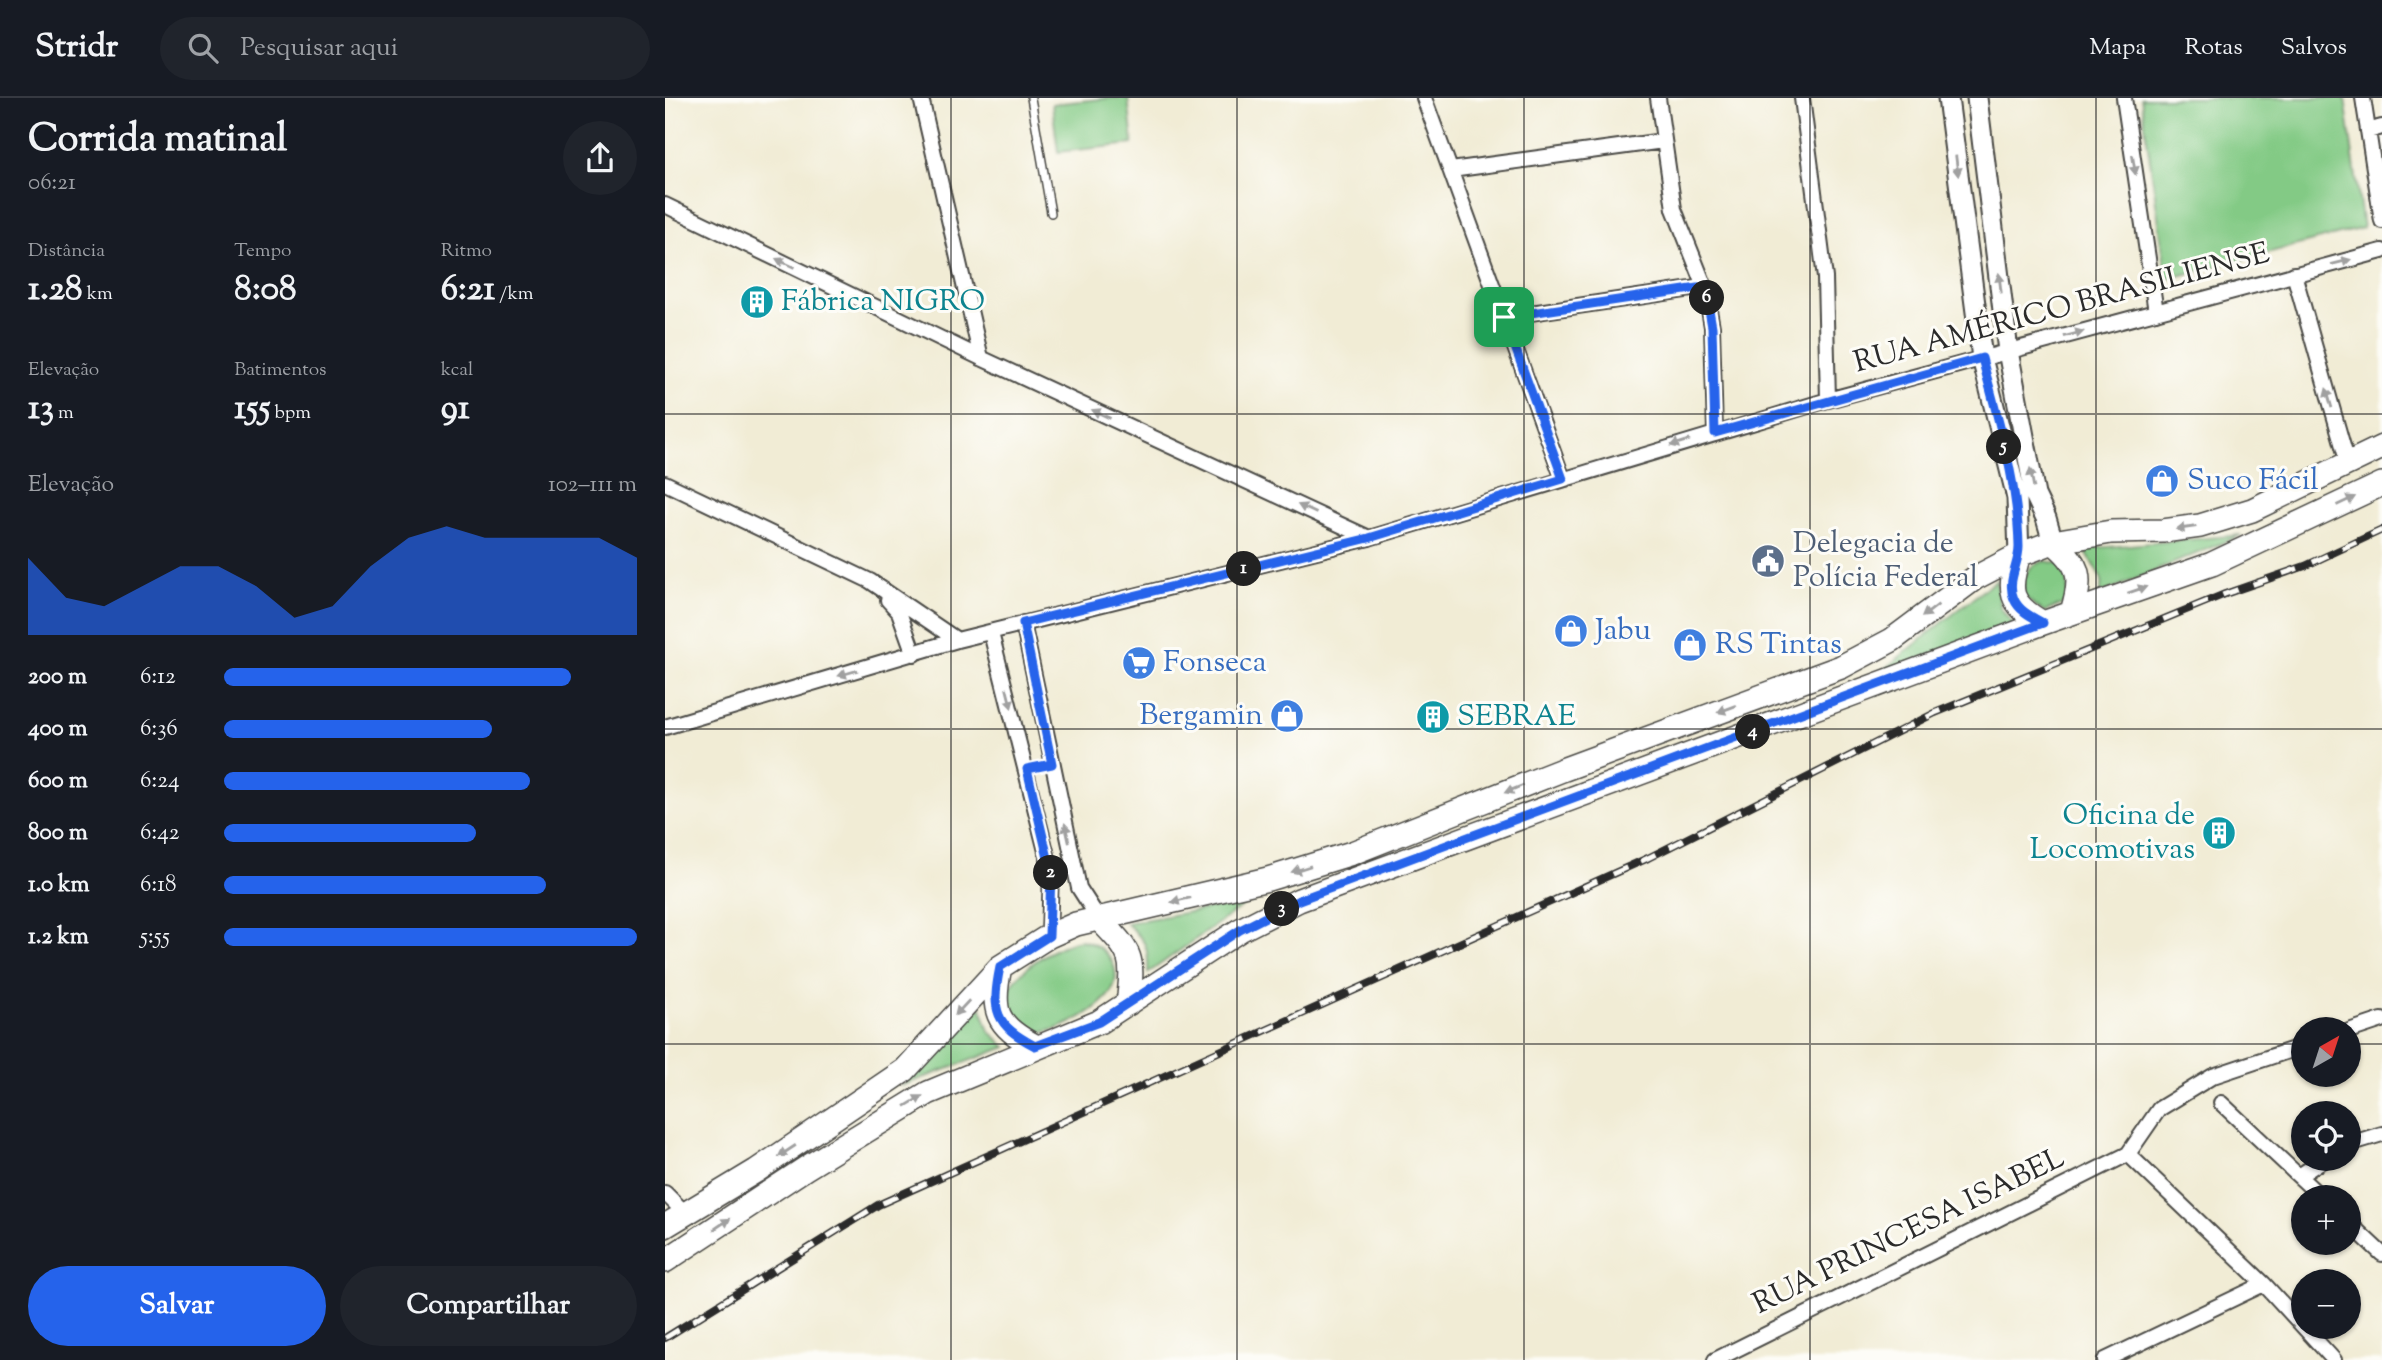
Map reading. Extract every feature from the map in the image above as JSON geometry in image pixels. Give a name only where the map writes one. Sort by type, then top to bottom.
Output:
[{"type":"main road","points":[[665,1226],[798,1143],[905,1070],[1000,967],[1049,936],[1076,924],[1258,882],[1352,853],[1562,770],[1841,667],[1892,640],[1975,578],[2019,555],[2053,542],[2111,532],[2200,526],[2252,510],[2382,447]]},
{"type":"main road","points":[[665,1261],[916,1100],[1035,1046],[1099,1022],[1240,930],[1299,900],[2072,612],[2212,564],[2382,484]]},
{"type":"main road","points":[[2053,542],[2069,555],[2077,570],[2080,587],[2072,612]]},
{"type":"main road","points":[[2019,555],[2012,576],[2015,601],[2027,614],[2043,623]]},
{"type":"main road","points":[[1099,919],[1122,943],[1133,965],[1128,1004]]},
{"type":"main road","points":[[1000,967],[994,995],[1000,1017],[1009,1032],[1035,1046]]},
{"type":"street","points":[[921,98],[981,358]]},
{"type":"street","points":[[1424,98],[1563,479]]},
{"type":"street","points":[[1658,98],[1674,209],[1705,287],[1712,327],[1715,433]]},
{"type":"street","points":[[1802,98],[1825,278],[1828,400]]},
{"type":"street","points":[[1948,98],[1982,358],[2017,498],[2019,555]]},
{"type":"street","points":[[1977,98],[2008,351],[2035,495],[2046,517],[2053,542]]},
{"type":"street","points":[[2124,98],[2156,312]]},
{"type":"street","points":[[2363,98],[2375,129],[2382,221]]},
{"type":"street","points":[[1451,170],[1663,141]]},
{"type":"street","points":[[665,205],[981,358],[1369,538]]},
{"type":"street","name":"RUA AMÉRICO BRASILIENSE","points":[[665,727],[957,640],[1369,538],[1828,400],[2382,251]]},
{"type":"street","points":[[2294,274],[2348,464]]},
{"type":"street","points":[[1504,317],[1705,287]]},
{"type":"street","points":[[665,483],[870,580],[957,640]]},
{"type":"street","points":[[870,580],[899,612],[913,654]]},
{"type":"street","points":[[1023,623],[1079,888],[1099,919]]},
{"type":"street","points":[[991,632],[1051,871],[1049,936]]},
{"type":"street","points":[[1027,769],[1052,764]]},
{"type":"street","points":[[2361,1027],[2382,1020]]},
{"type":"street","points":[[2291,1050],[2213,1076],[2159,1109],[2128,1154],[2264,1284],[2334,1360]]},
{"type":"street","points":[[2221,1103],[2308,1185]]},
{"type":"street","points":[[2361,1140],[2382,1134]]},
{"type":"street","name":"RUA PRINCESA ISABEL","points":[[1715,1360],[2128,1154]]},
{"type":"street","points":[[2299,1176],[2306,1171]]},
{"type":"street","points":[[665,1192],[686,1214]]},
{"type":"street","points":[[2361,1234],[2382,1254]]},
{"type":"street","points":[[2105,1360],[2264,1284]]},
{"type":"lane","points":[[1031,98],[1051,213]]},
{"type":"green space","points":[[1128,98],[1133,144],[1058,152],[1052,104]]},
{"type":"green space","points":[[2141,98],[2345,98],[2363,228],[2167,279]]},
{"type":"green space","points":[[2241,535],[2100,594],[2102,580],[2084,549]]},
{"type":"green space","points":[[2045,561],[2061,564],[2067,570],[2068,602],[2044,612],[2024,597],[2024,584],[2029,570]]},
{"type":"green space","points":[[1996,580],[2001,609],[2014,625],[1878,674]]},
{"type":"green space","points":[[1248,902],[1148,973],[1145,945],[1126,923]]},
{"type":"green space","points":[[1080,940],[1099,947],[1112,961],[1115,970],[1113,989],[1100,1004],[1073,1022],[1043,1032],[1026,1029],[1013,1017],[1007,1004],[1009,992],[1016,979],[1041,958]]},
{"type":"green space","points":[[981,1007],[989,1031],[1006,1047],[901,1086]]},
{"type":"railway","points":[[665,1338],[878,1205],[1648,858],[1935,713],[2225,594],[2305,566],[2382,530]]},
{"type":"place","name":"Fábrica NIGRO","points":[[757,302]]},
{"type":"place","name":"Suco Fácil","points":[[2162,481]]},
{"type":"place","name":"Delegacia de Polícia Federal","points":[[1768,561]]},
{"type":"place","name":"Jabu","points":[[1571,631]]},
{"type":"place","name":"RS Tintas","points":[[1690,645]]},
{"type":"place","name":"Fonseca","points":[[1139,663]]},
{"type":"place","name":"Bergamin","points":[[1287,716]]},
{"type":"place","name":"SEBRAE","points":[[1433,717]]},
{"type":"place","name":"Oficina de Locomotivas","points":[[2219,833]]},
{"type":"route","points":[[1705,287],[1712,327],[1715,433],[1982,358],[2017,498],[2019,555],[2011,588],[2015,601],[2027,614],[2043,623],[1299,900],[1240,930],[1099,1022],[1063,1037],[1035,1046],[1009,1032],[1000,1017],[994,995],[1000,967],[1049,936],[1052,895],[1051,871],[1027,769],[1052,764],[1023,623],[1369,538],[1563,479],[1504,317],[1705,287]]}]
